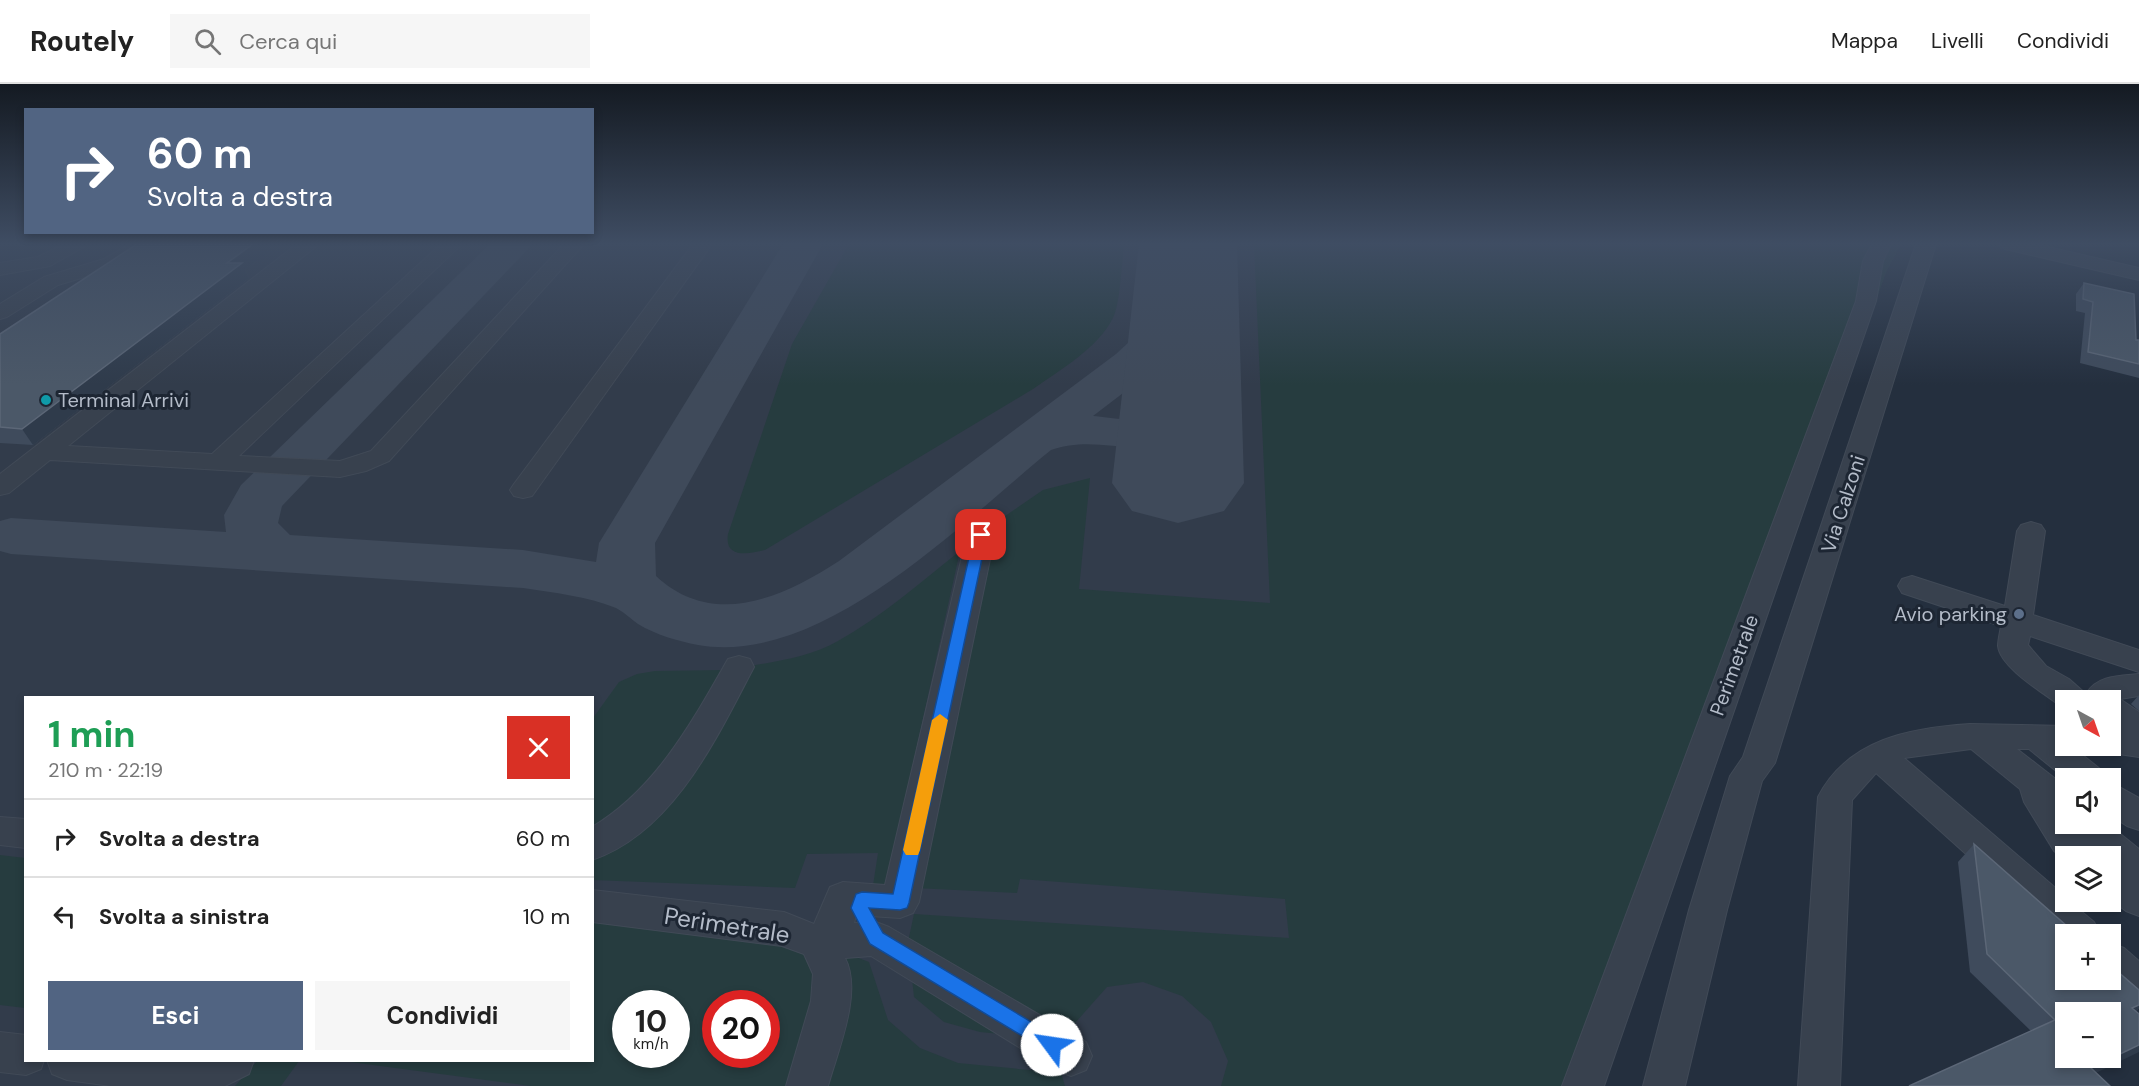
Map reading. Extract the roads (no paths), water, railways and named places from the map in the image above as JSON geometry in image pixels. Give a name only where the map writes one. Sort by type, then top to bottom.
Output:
[{"type":"street","points":[[0,307],[26,291]]},
{"type":"street","points":[[0,313],[35,291]]},
{"type":"street","points":[[65,299],[77,291]]},
{"type":"street","points":[[0,487],[251,291]]},
{"type":"street","points":[[218,462],[403,291]]},
{"type":"street","points":[[46,452],[340,469],[357,466],[380,456],[532,291]]},
{"type":"street","points":[[523,490],[670,291]]},
{"type":"street","name":"Perimetrale","points":[[1583,1086],[1868,291]]},
{"type":"street","name":"Via Calzoni","points":[[1664,1086],[1711,899],[1747,776],[1758,763],[1911,291]]},
{"type":"street","points":[[2031,531],[2015,634],[2035,674],[2062,690]]},
{"type":"street","points":[[817,942],[832,933],[843,898],[900,903],[981,535]]},
{"type":"street","points":[[1912,586],[2015,634],[2139,661]]},
{"type":"street","points":[[594,844],[637,815],[670,779],[713,715],[739,667]]},
{"type":"street","points":[[2109,690],[2139,685]]},
{"type":"street","points":[[2121,716],[2139,728]]},
{"type":"street","points":[[1979,737],[2055,798]]},
{"type":"street","points":[[1819,1086],[1835,797],[1851,775],[1878,755],[1910,745],[1979,737],[2055,737]]},
{"type":"street","points":[[2121,743],[2139,744]]},
{"type":"street","points":[[1878,755],[2070,924]]},
{"type":"street","points":[[2071,756],[2080,768]]},
{"type":"street","points":[[2021,771],[2054,817],[2067,841],[2073,846]]},
{"type":"street","points":[[2121,804],[2139,816]]},
{"type":"street","points":[[0,831],[24,834]]},
{"type":"street","points":[[2096,834],[2139,871]]},
{"type":"street","points":[[2121,886],[2139,900]]},
{"type":"street","points":[[862,899],[860,908],[876,939],[1071,1056]]},
{"type":"street","name":"Perimetrale","points":[[594,906],[784,929],[817,942],[833,973],[831,1001],[807,1086]]},
{"type":"street","points":[[817,942],[876,939]]},
{"type":"street","points":[[2121,970],[2139,986]]},
{"type":"street","points":[[0,1052],[24,1055]]},
{"type":"street","points":[[82,1062],[188,1076],[206,1074],[230,1062]]},
{"type":"place","name":"Terminal Arrivi","points":[[46,400]]},
{"type":"place","name":"Avio parking","points":[[2019,614]]}]
